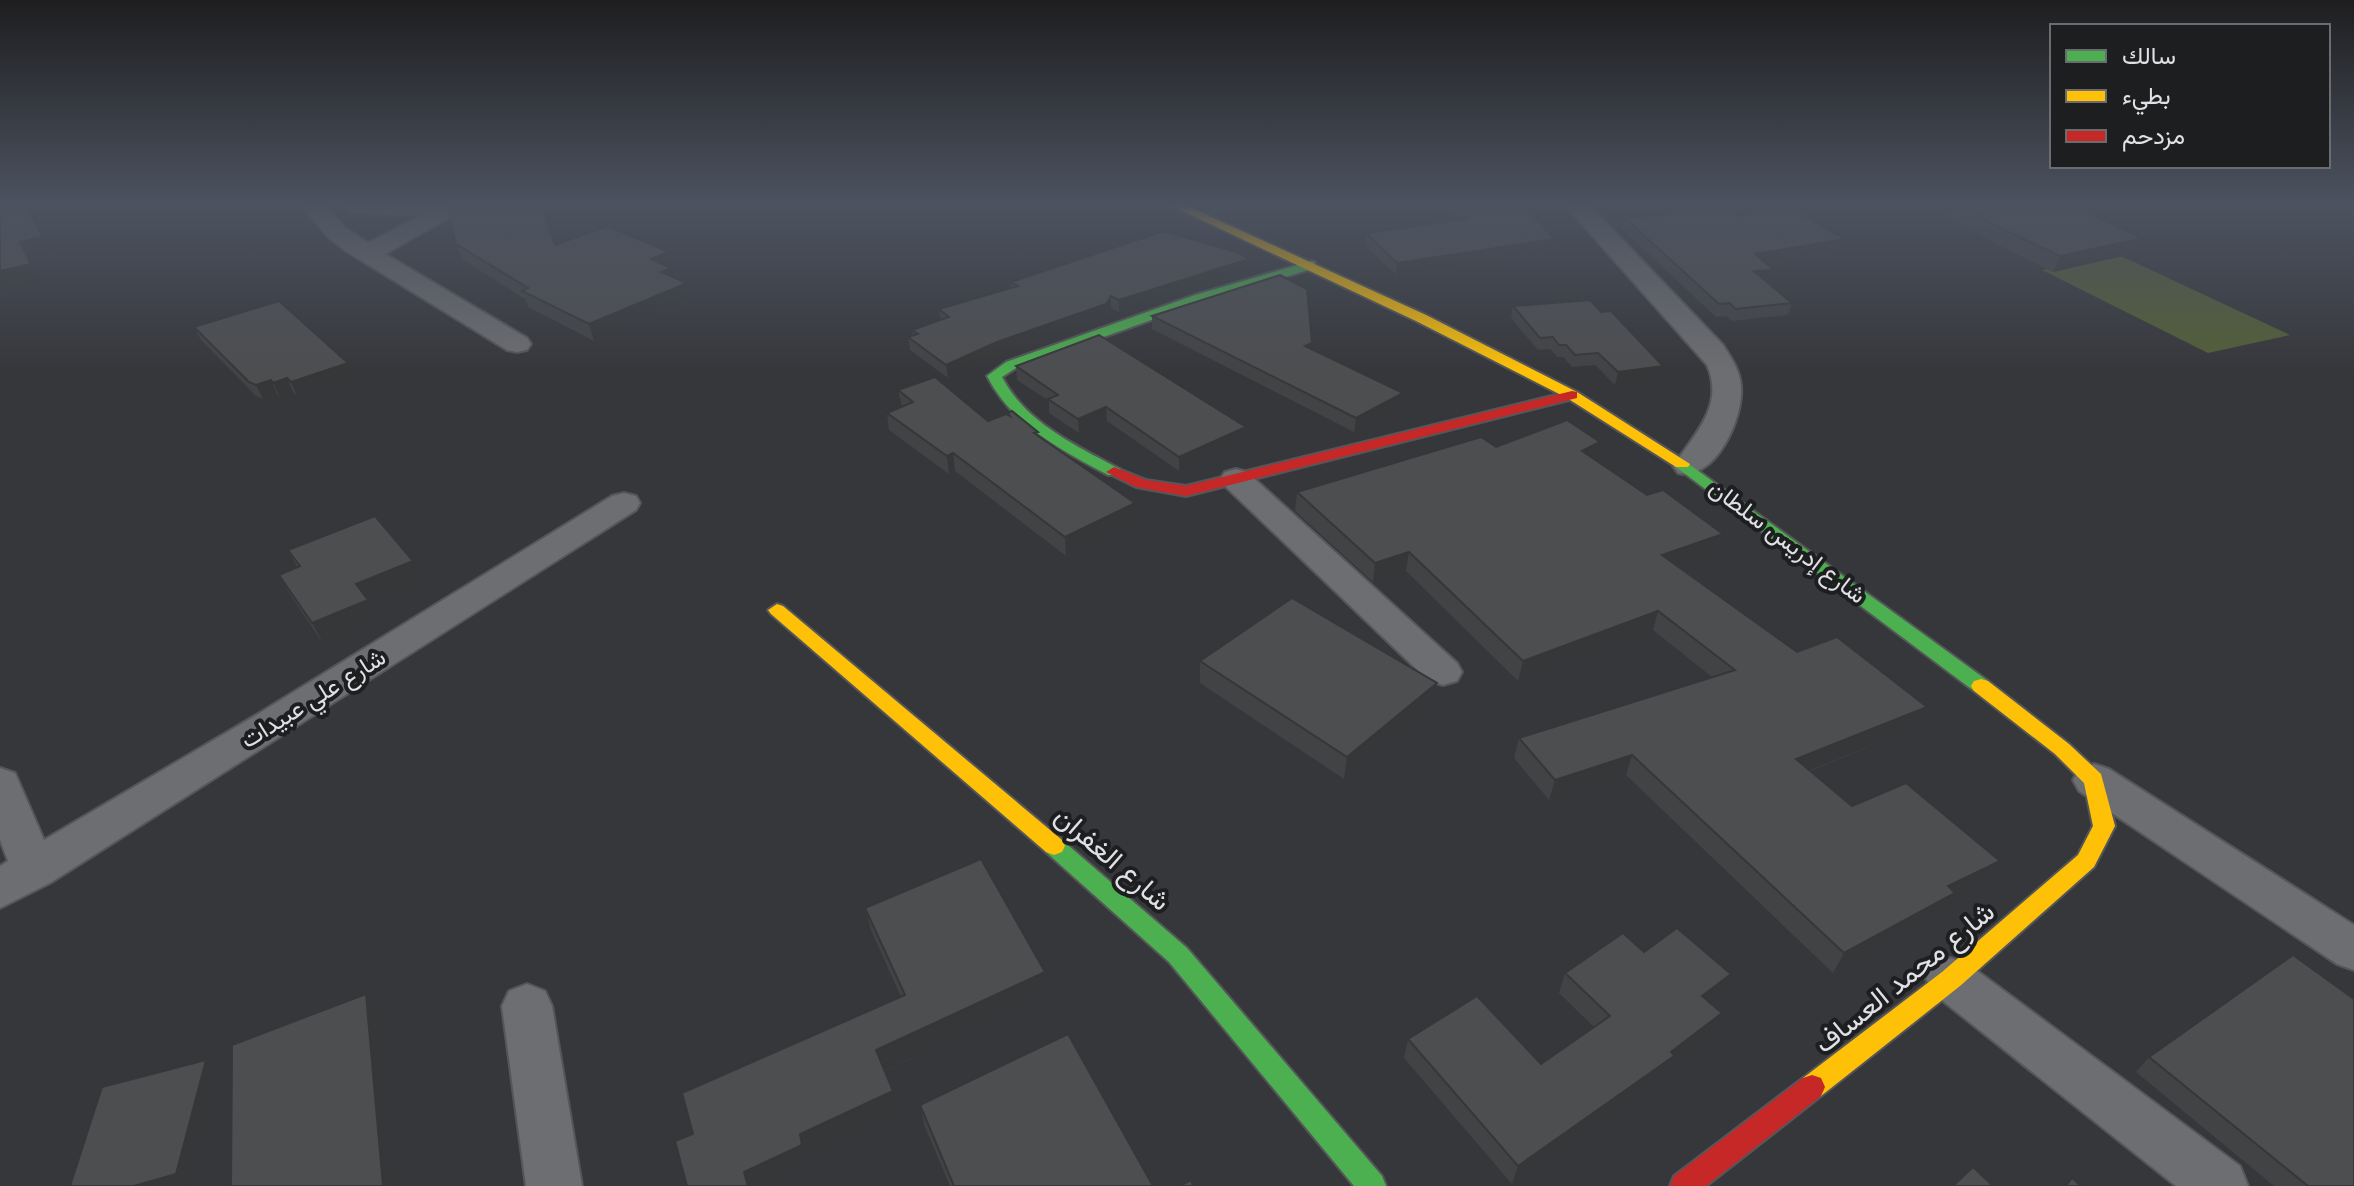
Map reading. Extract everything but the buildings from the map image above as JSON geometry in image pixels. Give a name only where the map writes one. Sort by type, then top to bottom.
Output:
[{"type":"street","points":[[382,261],[517,344]]},
{"type":"street","name":"شارع إدريس سلطان","points":[[1303,261],[1572,395],[1689,466],[2008,706],[2062,749],[2094,780],[2354,950]]},
{"type":"street","points":[[1629,261],[1713,351],[1725,374],[1726,405],[1702,454],[1689,466]]},
{"type":"street","points":[[1311,265],[1200,298],[1011,365],[994,376],[995,385],[1009,401],[1067,445],[1137,482],[1160,489],[1186,491],[1572,395]]},
{"type":"street","points":[[1236,479],[1443,672]]},
{"type":"street","name":"شارع علي عبيدات","points":[[17,880],[624,503]]},
{"type":"street","name":"شارع الغفران","points":[[777,610],[967,769],[1178,955],[1372,1186]]},
{"type":"street","name":"شارع محمد العساف","points":[[1684,1186],[1951,979],[2086,861],[2104,826],[2094,780]]},
{"type":"street","points":[[0,784],[17,880]]},
{"type":"street","points":[[1951,979],[2220,1186]]},
{"type":"street","points":[[527,1006],[554,1186]]},
{"type":"green space","points":[[2086,261],[2133,261],[2290,335],[2208,353],[2042,270]]},
{"type":"traffic: fast","points":[[1114,472],[1063,444],[1029,420],[1002,391],[994,376],[1011,365],[1200,298],[1311,265]]},
{"type":"traffic: fast","points":[[1682,464],[1981,686]]},
{"type":"traffic: fast","points":[[1054,846],[1178,955],[1372,1186]]},
{"type":"traffic: slow","points":[[1298,261],[1421,318],[1572,395],[1682,464]]},
{"type":"traffic: slow","points":[[777,610],[1054,846]]},
{"type":"traffic: slow","points":[[1812,1087],[1951,979],[2086,861],[2104,826],[2094,780],[2062,749],[1981,686]]},
{"type":"traffic: jam","points":[[1114,472],[1142,484],[1186,491],[1572,395]]},
{"type":"traffic: jam","points":[[1684,1186],[1812,1087]]}]
